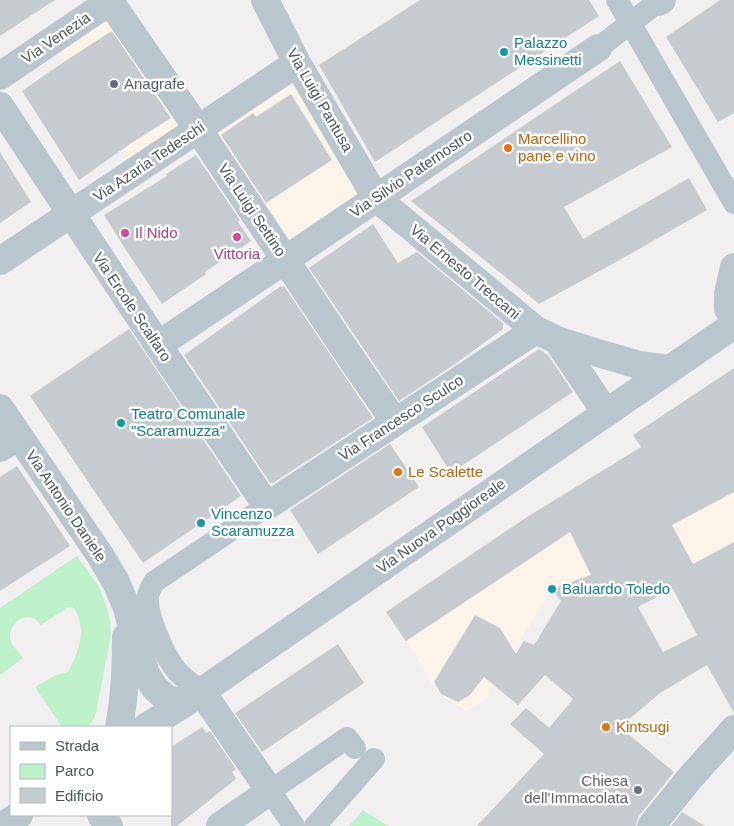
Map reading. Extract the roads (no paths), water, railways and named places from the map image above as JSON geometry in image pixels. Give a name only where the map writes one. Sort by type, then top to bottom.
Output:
[{"type":"street","name":"Via Venezia","points":[[0,76],[110,0]]},
{"type":"street","name":"Via Luigi Settino","points":[[110,0],[394,422]]},
{"type":"street","name":"Via Luigi Pantusa","points":[[265,0],[297,63],[376,198]]},
{"type":"street","points":[[617,0],[734,204]]},
{"type":"street","name":"Via Silvio Paternostro","points":[[158,345],[598,48],[660,1]]},
{"type":"street","name":"Via Azaria Tedeschi","points":[[0,261],[297,63]]},
{"type":"street","name":"Via Ercole Scalfaro","points":[[0,106],[267,506]]},
{"type":"street","name":"Via Ernesto Treccani","points":[[376,198],[547,335]]},
{"type":"street","points":[[734,267],[728,294],[728,309],[734,316]]},
{"type":"street","name":"Via Nuova Poggioreale","points":[[148,726],[193,697],[734,324]]},
{"type":"street","points":[[547,335],[639,365],[670,369]]},
{"type":"street","points":[[547,335],[606,413]]},
{"type":"street","name":"Via Francesco Sculco","points":[[267,506],[394,422],[547,335]]},
{"type":"street","name":"Via Antonio Daniele","points":[[0,408],[9,442],[100,555],[116,582],[127,608],[147,676],[155,688],[167,699],[193,697]]},
{"type":"street","points":[[267,506],[154,582],[148,595],[150,611],[156,631],[168,658],[193,697],[270,791],[294,826]]},
{"type":"street","points":[[119,726],[124,703],[126,676],[127,608]]},
{"type":"street","points":[[651,826],[690,778],[734,729]]},
{"type":"street","points":[[220,826],[347,738],[364,753],[315,826]]},
{"type":"street","points":[[3,826],[18,816]]},
{"type":"street","points":[[102,816],[110,826]]},
{"type":"place","name":"Palazzo Messinetti","points":[[504,52]]},
{"type":"place","name":"Anagrafe","points":[[114,84]]},
{"type":"place","name":"Marcellino pane e vino","points":[[508,148]]},
{"type":"place","name":"Il Nido","points":[[125,233]]},
{"type":"place","name":"Vittoria","points":[[237,237]]},
{"type":"place","name":"Teatro Comunale \"Scaramuzza\"","points":[[121,423]]},
{"type":"place","name":"Le Scalette","points":[[398,472]]},
{"type":"place","name":"Vincenzo Scaramuzza","points":[[201,523]]},
{"type":"place","name":"Baluardo Toledo","points":[[552,589]]},
{"type":"place","name":"Kintsugi","points":[[606,727]]},
{"type":"place","name":"Chiesa dell'Immacolata","points":[[638,790]]}]
